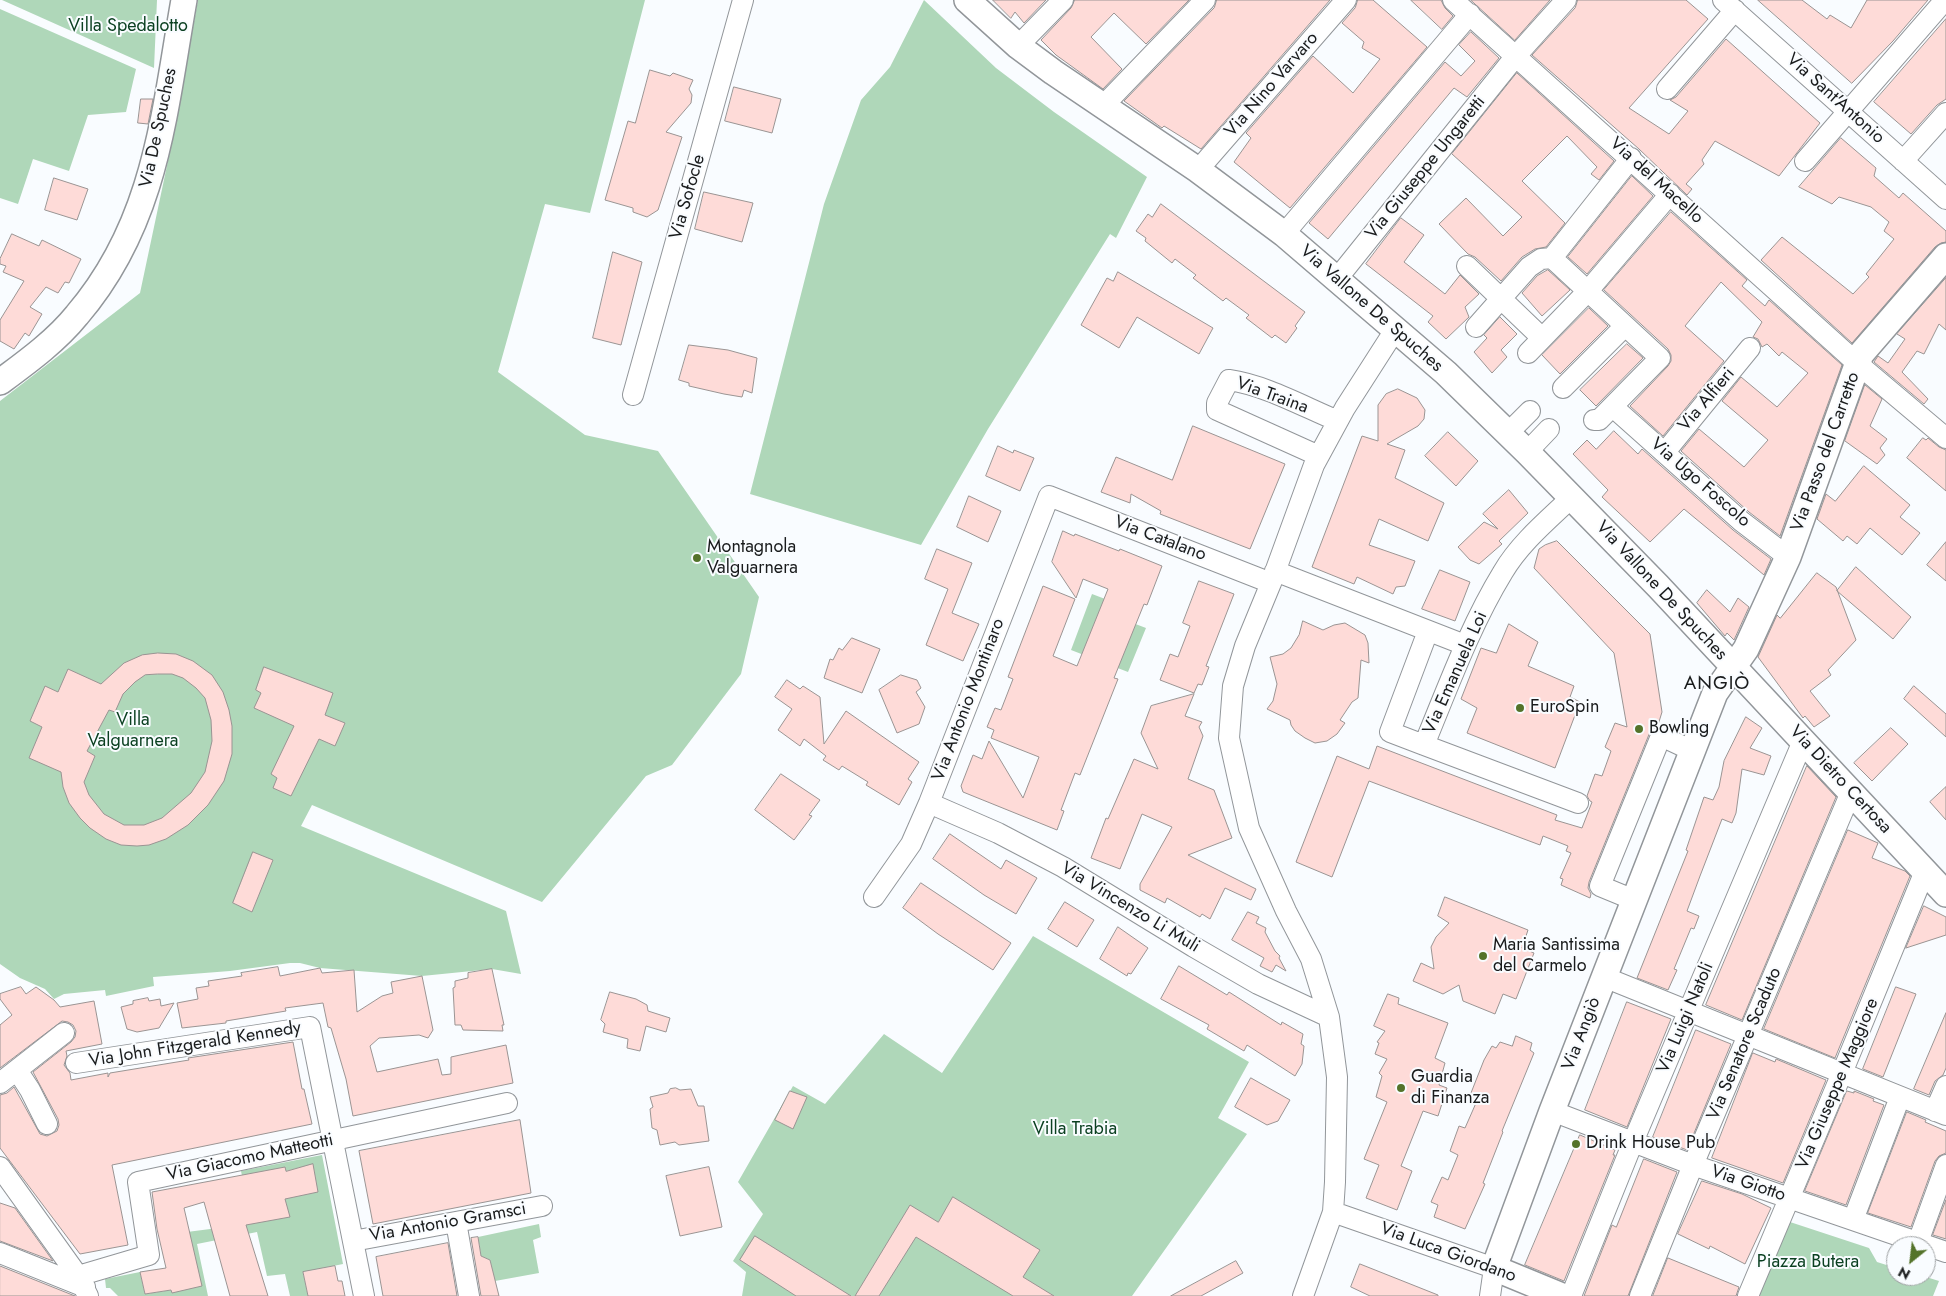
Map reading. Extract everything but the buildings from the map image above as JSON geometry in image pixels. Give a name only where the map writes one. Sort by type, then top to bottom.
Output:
[{"type":"street","name":"Via De Spuches","points":[[0,382],[35,356],[76,317],[100,286],[130,232],[147,191],[157,154],[184,0]]},
{"type":"street","name":"Via Sofocle","points":[[633,395],[743,0]]},
{"type":"street","name":"Via Vallone De Spuches","points":[[967,0],[1018,46],[1053,72],[1198,170],[1284,234],[1446,373],[1572,497],[1733,666]]},
{"type":"street","points":[[1018,46],[1063,0]]},
{"type":"street","points":[[1103,106],[1205,0]]},
{"type":"street","name":"Via Nino Varvaro","points":[[1198,170],[1346,0]]},
{"type":"street","name":"Via del Macello","points":[[1453,0],[1858,364],[1946,438]]},
{"type":"street","name":"Via Giuseppe Ungaretti","points":[[1336,280],[1516,58],[1566,0]]},
{"type":"street","points":[[1805,161],[1945,0]]},
{"type":"street","points":[[1667,88],[1729,5]]},
{"type":"street","name":"Via Sant'Antonio","points":[[1729,5],[1946,199]]},
{"type":"street","points":[[1284,234],[1470,14]]},
{"type":"street","points":[[1903,161],[1946,113]]},
{"type":"street","points":[[1476,327],[1529,267],[1541,259],[1552,258],[1631,158]]},
{"type":"street","points":[[1528,353],[1541,337],[1588,292],[1670,194]]},
{"type":"street","name":"Via Passo del Carretto","points":[[1733,666],[1746,649],[1788,557],[1860,354],[1946,256]]},
{"type":"street","points":[[1552,258],[1660,358],[1613,407],[1599,420],[1594,420]]},
{"type":"street","points":[[1467,266],[1541,337]]},
{"type":"street","points":[[1563,388],[1625,326]]},
{"type":"street","points":[[1303,1296],[1333,1212],[1337,1077],[1329,1017],[1310,959],[1249,828],[1229,738],[1232,686],[1245,646],[1319,456],[1338,421],[1395,330]]},
{"type":"street","name":"Via Alfieri","points":[[1665,452],[1750,348]]},
{"type":"street","name":"Via Traina","points":[[1319,456],[1217,410],[1217,403],[1229,380],[1242,382],[1265,390],[1338,421]]},
{"type":"street","name":"Via Ugo Foscolo","points":[[1613,407],[1741,521],[1788,557]]},
{"type":"street","points":[[1508,433],[1530,411]]},
{"type":"street","points":[[1527,452],[1549,429]]},
{"type":"street","name":"Via Catalano","points":[[1049,496],[1465,645]]},
{"type":"street","name":"Via Antonio Montinaro","points":[[874,897],[911,844],[929,803],[1049,496]]},
{"type":"street","name":"Via Emanuela Loi","points":[[1572,497],[1526,541],[1503,571],[1465,645],[1424,746],[1578,803]]},
{"type":"street","points":[[1424,746],[1390,732],[1428,631]]},
{"type":"street","name":"Via Dietro Certosa","points":[[1733,666],[1946,894]]},
{"type":"street","name":"Via Angiò","points":[[1490,1296],[1494,1268],[1552,1111],[1715,692],[1733,666]]},
{"type":"street","points":[[1634,900],[1600,886],[1661,736],[1693,750]]},
{"type":"street","name":"Via Luigi Natoli","points":[[1570,1296],[1633,1142],[1690,1012],[1803,741]]},
{"type":"street","name":"Via Senatore Scaduto","points":[[1640,1296],[1693,1165],[1851,792]]},
{"type":"street","name":"Via Vincenzo Li Muli","points":[[929,803],[998,833],[1063,867],[1250,979],[1329,1017]]},
{"type":"street","name":"Via Giuseppe Maggiore","points":[[1748,1296],[1926,871]]},
{"type":"street","points":[[1604,977],[1941,1113],[1946,1086]]},
{"type":"street","name":"Via John Fitzgerald Kennedy","points":[[76,1063],[310,1027],[364,1296]]},
{"type":"street","points":[[0,1084],[64,1033]]},
{"type":"street","points":[[17,1070],[30,1090],[47,1124]]},
{"type":"street","points":[[1854,1220],[1900,1097]]},
{"type":"street","name":"Via Giacomo Matteotti","points":[[84,1286],[149,1255],[138,1182],[507,1103]]},
{"type":"street","name":"Via Giotto","points":[[1552,1111],[1693,1165],[1901,1236]]},
{"type":"street","points":[[1920,1236],[1946,1165]]},
{"type":"street","points":[[3,1176],[84,1286]]},
{"type":"street","name":"Via Antonio Gramsci","points":[[353,1240],[542,1206]]},
{"type":"street","name":"Via Luca Giordano","points":[[1333,1212],[1494,1268],[1562,1296]]},
{"type":"street","points":[[456,1222],[469,1296]]},
{"type":"street","points":[[0,1253],[84,1286]]},
{"type":"green space","name":"Villa Spedalotto","points":[[2,0],[157,0],[154,68]]},
{"type":"green space","name":"Villa Valguarnera","points":[[198,0],[645,0],[590,213],[545,204],[498,372],[585,435],[658,451],[759,597],[741,674],[672,765],[646,776],[542,902],[312,805],[301,826],[506,911],[521,974],[492,969],[422,976],[320,968],[300,963],[290,963],[230,971],[153,977],[154,986],[106,996],[105,990],[64,994],[54,999],[45,989],[20,978],[0,964],[0,401],[140,293],[172,142]]},
{"type":"green space","points":[[924,0],[996,68],[1054,112],[1147,177],[1116,238],[1110,234],[988,429],[921,545],[750,494],[824,204],[861,100],[890,67]]},
{"type":"green space","points":[[0,9],[136,69],[126,112],[88,115],[69,171],[33,159],[18,204],[0,198]]},
{"type":"green space","points":[[1092,594],[1121,605],[1117,617],[1146,628],[1128,672],[1071,650]]},
{"type":"green space","name":"Villa Trabia","points":[[1033,936],[1249,1062],[1218,1118],[1247,1134],[1132,1296],[742,1296],[746,1272],[733,1261],[763,1214],[738,1182],[793,1086],[825,1104],[884,1034],[942,1073]]},
{"type":"green space","points":[[322,1155],[343,1264],[303,1272],[308,1296],[290,1296],[285,1274],[267,1276],[257,1232],[197,1244],[208,1296],[118,1296],[110,1288],[106,1288],[105,1279],[140,1272],[145,1294],[171,1290],[172,1293],[187,1232],[218,1228],[251,1220],[241,1171]]},
{"type":"green space","name":"Piazza Butera","points":[[1790,1222],[1869,1248],[1877,1262],[1886,1265],[1886,1286],[1936,1286],[1936,1280],[1939,1281],[1933,1296],[1758,1296]]},
{"type":"green space","points":[[539,1224],[541,1237],[533,1240],[539,1273],[495,1281],[490,1260],[481,1256],[478,1237]]},
{"type":"place","name":"Montagnola Valguarnera","points":[[697,558]]},
{"type":"place","name":"EuroSpin","points":[[1520,708]]},
{"type":"place","name":"Bowling","points":[[1639,729]]},
{"type":"place","name":"Maria Santissima del Carmelo","points":[[1483,956]]},
{"type":"place","name":"Guardia di Finanza","points":[[1401,1088]]},
{"type":"place","name":"Drink House Pub","points":[[1576,1144]]},
{"type":"district","name":"ANGIÒ","points":[[1717,684]]}]
